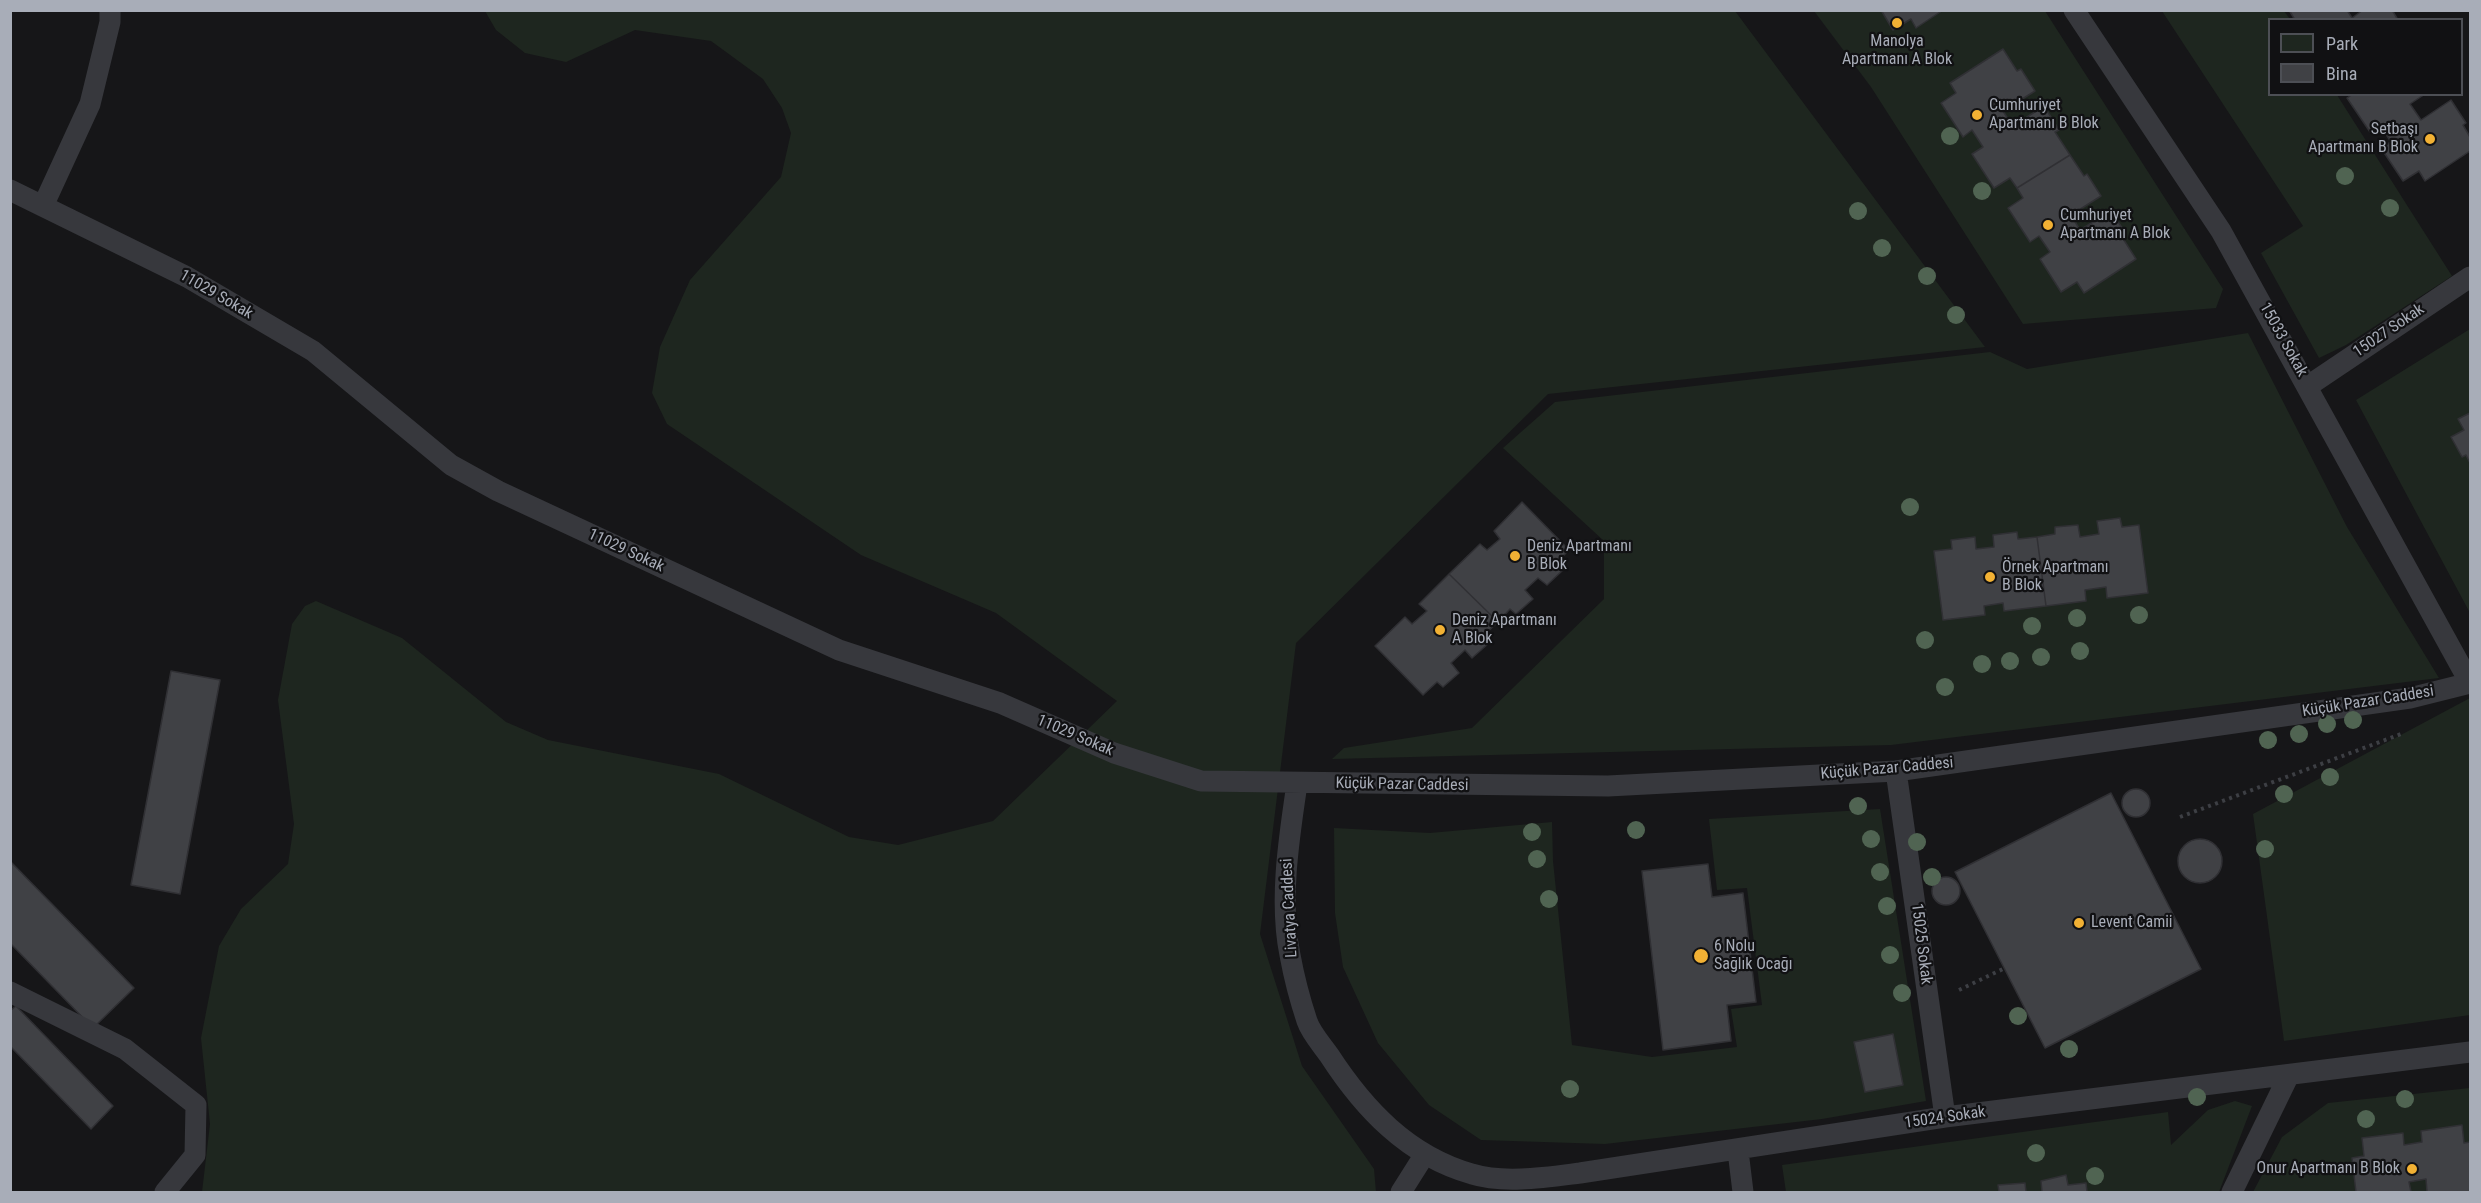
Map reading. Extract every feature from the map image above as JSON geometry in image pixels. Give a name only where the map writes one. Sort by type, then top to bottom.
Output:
[{"type":"lane","points":[[44,206],[90,104],[110,22],[110,10]]},
{"type":"lane","name":"15033 Sokak","points":[[2074,10],[2221,231],[2470,683]]},
{"type":"lane","name":"11029 Sokak","points":[[10,190],[187,277],[313,351],[451,465],[479,481],[839,650],[1000,703],[1114,753],[1201,781],[1298,784]]},
{"type":"lane","name":"15027 Sokak","points":[[2308,386],[2470,276]]},
{"type":"lane","name":"Küçük Pazar Caddesi","points":[[1298,784],[1608,786],[1896,771],[2410,698],[2470,683]]},
{"type":"lane","name":"15025 Sokak","points":[[1896,771],[1945,1117]]},
{"type":"lane","name":"Livatya Caddesi","points":[[1298,784],[1286,858],[1289,953],[1308,1023],[1353,1093],[1388,1128],[1425,1154]]},
{"type":"lane","points":[[10,992],[125,1049],[196,1106],[195,1155],[165,1192]]},
{"type":"lane","name":"15024 Sokak","points":[[1425,1154],[1473,1175],[1529,1179],[1738,1151],[1945,1117],[2288,1077],[2470,1053]]},
{"type":"lane","points":[[2232,1192],[2288,1077]]},
{"type":"lane","points":[[1738,1151],[1743,1192]]},
{"type":"lane","points":[[1401,1192],[1425,1154]]},
{"type":"path","points":[[2180,817],[2408,732]]},
{"type":"path","points":[[1929,1005],[2004,968]]},
{"type":"green space","points":[[485,11],[1735,11],[1985,347],[1548,394],[1296,643],[1260,934],[1302,1066],[1374,1169],[1376,1192],[202,1192],[210,1124],[201,1038],[219,946],[241,909],[288,864],[294,824],[278,700],[292,624],[305,606],[316,601],[402,638],[506,722],[548,740],[719,774],[849,837],[898,845],[993,821],[1117,701],[996,613],[861,555],[667,424],[652,393],[660,347],[690,280],[781,177],[791,133],[782,108],[763,79],[711,41],[635,30],[566,62],[525,53],[496,30]]},
{"type":"green space","points":[[1814,11],[2045,11],[2223,289],[2216,308],[2023,324],[1871,87]]},
{"type":"green space","points":[[2162,11],[2284,11],[2289,18],[2268,18],[2268,96],[2338,96],[2452,276],[2346,345],[2319,358],[2261,253],[2303,226]]},
{"type":"green space","points":[[2470,329],[2470,613],[2356,400]]},
{"type":"green space","points":[[2248,333],[2347,527],[2439,678],[1891,745],[1332,759],[1344,748],[1472,728],[1604,599],[1604,541],[1503,448],[1555,402],[1990,352],[2027,369]]},
{"type":"green space","points":[[2470,698],[2470,1015],[2284,1041],[2253,814]]},
{"type":"green space","points":[[1880,809],[1926,1101],[1822,1119],[1605,1144],[1481,1140],[1429,1105],[1378,1043],[1343,967],[1335,913],[1334,828],[1430,833],[1552,822],[1553,861],[1572,1045],[1652,1057],[1737,1047],[1731,1009],[1762,1005],[1747,888],[1717,890],[1709,819]]},
{"type":"green space","points":[[2470,1088],[2470,1192],[2253,1192],[2282,1137],[2328,1103]]},
{"type":"green space","points":[[2235,1101],[2252,1106],[2219,1192],[1786,1192],[1782,1165],[2168,1112],[2171,1145],[2208,1110]]},
{"type":"building","name":"Manolya Apartmanı A Blok","points":[[1881,10],[1943,10],[1916,28],[1911,19],[1893,30]]},
{"type":"building","points":[[2289,10],[2347,10],[2352,18],[2294,18]]},
{"type":"building","points":[[2363,10],[2392,10],[2397,18],[2352,18]]},
{"type":"building","name":"Cumhuriyet Apartmanı B Blok","points":[[2003,49],[2017,71],[2021,69],[2035,91],[2003,111],[2008,119],[2013,126],[2044,106],[2059,130],[2055,132],[2070,155],[2017,188],[2010,178],[1994,188],[1972,154],[1983,147],[1972,130],[1963,137],[1941,103],[1956,93],[1950,83]]},
{"type":"building","name":"Setbaşı Apartmanı B Blok","points":[[2350,96],[2422,96],[2410,104],[2421,120],[2451,100],[2466,123],[2463,125],[2470,137],[2470,151],[2425,181],[2419,171],[2403,181],[2381,148],[2391,142],[2380,125],[2370,132],[2347,98]]},
{"type":"building","name":"Cumhuriyet Apartmanı A Blok","points":[[2070,155],[2084,176],[2087,174],[2101,196],[2071,215],[2080,230],[2111,211],[2126,234],[2122,237],[2136,259],[2084,293],[2077,282],[2061,292],[2040,259],[2050,252],[2039,236],[2030,242],[2008,208],[2023,198],[2017,188]]},
{"type":"building","points":[[2470,413],[2470,463],[2466,455],[2462,457],[2451,437],[2464,430],[2458,419]]},
{"type":"building","name":"Deniz Apartmanı B Blok","points":[[1522,502],[1569,550],[1557,562],[1563,570],[1547,585],[1538,578],[1525,590],[1533,599],[1516,614],[1510,609],[1498,622],[1449,574],[1480,544],[1487,550],[1500,539],[1494,531]]},
{"type":"building","points":[[2120,518],[2122,527],[2139,525],[2148,593],[2107,598],[2106,587],[2085,590],[2086,601],[2046,606],[2037,537],[2055,534],[2055,527],[2078,525],[2080,537],[2099,534],[2097,521]]},
{"type":"building","name":"Örnek Apartmanı B Blok","points":[[2017,532],[2018,539],[2037,537],[2046,606],[2004,611],[2003,603],[1984,606],[1985,615],[1943,620],[1934,551],[1952,549],[1951,540],[1975,537],[1976,549],[1994,547],[1993,535]]},
{"type":"building","name":"Deniz Apartmanı A Blok","points":[[1449,574],[1498,622],[1483,636],[1489,643],[1472,658],[1465,650],[1451,663],[1459,673],[1443,687],[1437,682],[1423,695],[1375,646],[1405,617],[1412,624],[1427,611],[1419,604]]},
{"type":"building","points":[[171,671],[220,680],[180,894],[131,885]]},
{"type":"building","points":[[2136,789],[2146,793],[2150,803],[2146,813],[2136,817],[2126,813],[2122,803],[2126,793]]},
{"type":"building","name":"Levent Camii","points":[[2111,793],[2201,969],[2045,1048],[1955,872]]},
{"type":"building","points":[[2200,839],[2215,846],[2222,861],[2215,876],[2200,883],[2185,876],[2178,861],[2185,846]]},
{"type":"building","points":[[10,861],[134,988],[93,1028],[10,943]]},
{"type":"building","name":"6 Nolu Sağlık Ocağı","points":[[1708,864],[1712,897],[1743,893],[1756,1002],[1727,1005],[1731,1041],[1663,1050],[1642,871]]},
{"type":"building","points":[[1946,877],[1956,881],[1960,891],[1956,901],[1946,905],[1936,901],[1932,891],[1936,881]]},
{"type":"building","points":[[16,1006],[113,1106],[91,1129],[10,1046],[10,1011]]},
{"type":"building","points":[[1893,1034],[1903,1085],[1865,1092],[1854,1042]]},
{"type":"building","name":"Onur Apartmanı B Blok","points":[[2462,1125],[2464,1143],[2470,1142],[2470,1192],[2427,1192],[2426,1179],[2409,1182],[2411,1192],[2356,1192],[2352,1158],[2364,1156],[2362,1138],[2403,1133],[2404,1145],[2422,1142],[2421,1131]]},
{"type":"building","points":[[2066,1175],[2068,1185],[2086,1183],[2087,1192],[2042,1192],[2041,1181]]},
{"type":"building","points":[[2025,1183],[2026,1192],[1999,1192],[1998,1185]]},
{"type":"place","name":"Manolya Apartmanı A Blok","points":[[1897,23]]},
{"type":"place","name":"Cumhuriyet Apartmanı B Blok","points":[[1977,115]]},
{"type":"place","name":"Setbaşı Apartmanı B Blok","points":[[2430,139]]},
{"type":"place","name":"Cumhuriyet Apartmanı A Blok","points":[[2048,225]]},
{"type":"place","name":"Deniz Apartmanı B Blok","points":[[1515,556]]},
{"type":"place","name":"Örnek Apartmanı B Blok","points":[[1990,577]]},
{"type":"place","name":"Deniz Apartmanı A Blok","points":[[1440,630]]},
{"type":"place","name":"Levent Camii","points":[[2079,923]]},
{"type":"place","name":"6 Nolu Sağlık Ocağı","points":[[1701,956]]},
{"type":"place","name":"Onur Apartmanı B Blok","points":[[2412,1169]]}]
